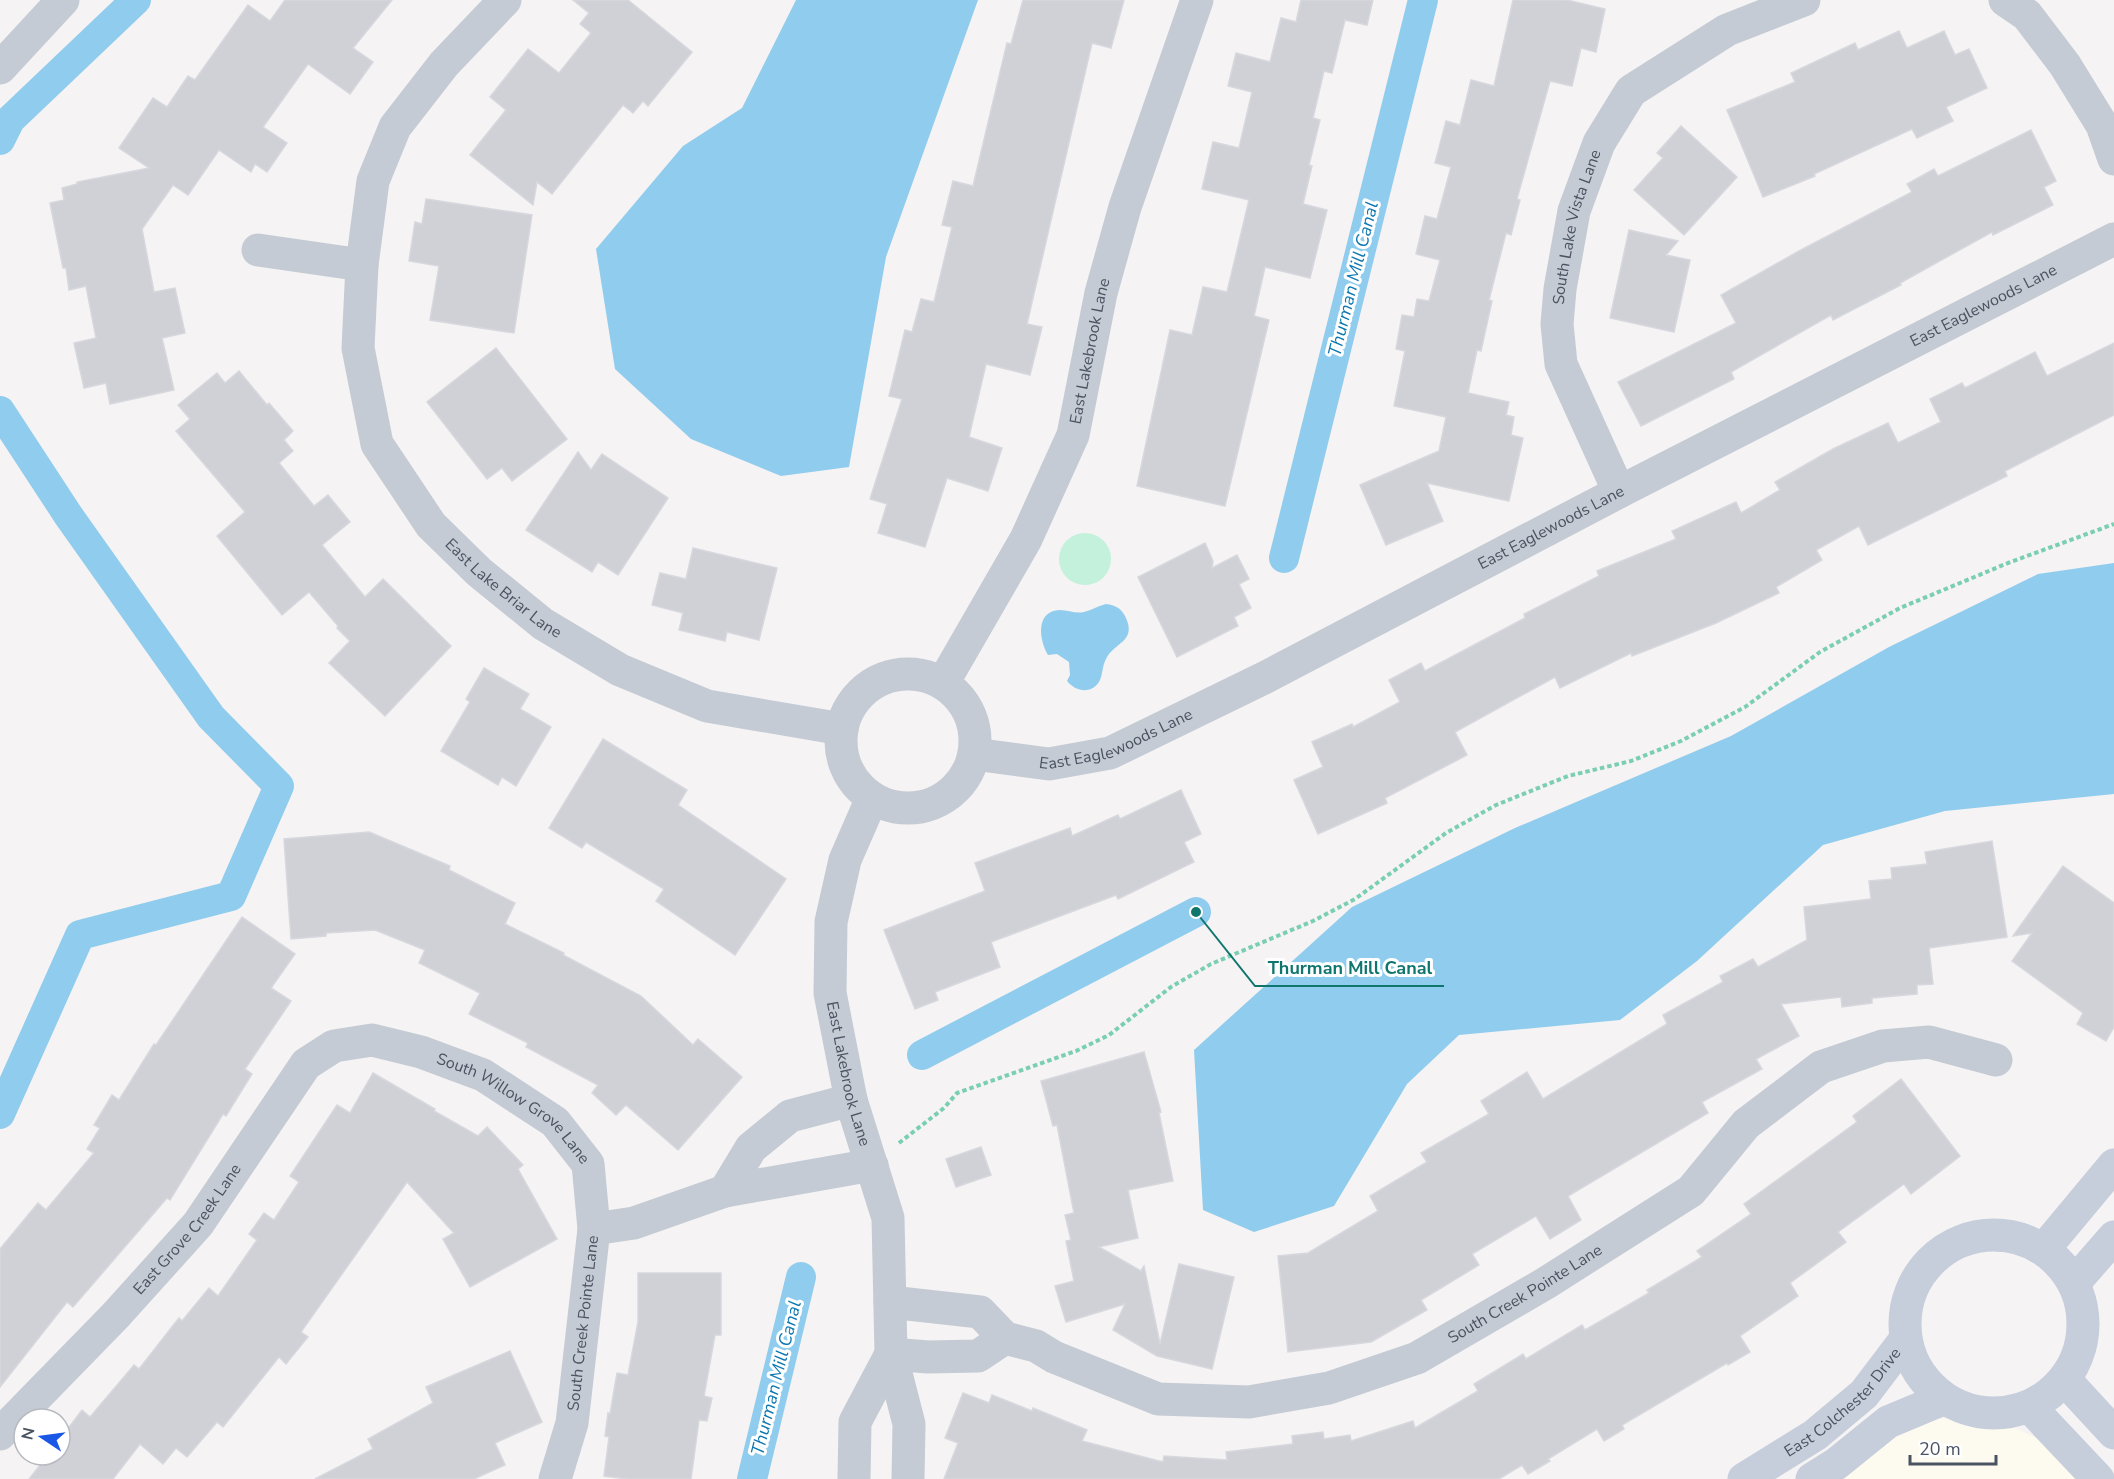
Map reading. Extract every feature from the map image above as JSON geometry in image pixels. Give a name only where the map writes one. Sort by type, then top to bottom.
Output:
[{"type":"street","points":[[0,68],[63,0]]},
{"type":"street","name":"East Lake Briar Lane","points":[[505,0],[444,64],[395,127],[373,181],[362,265],[358,348],[377,444],[431,525],[479,572],[543,624],[620,670],[707,705],[842,729]]},
{"type":"street","name":"East Lakebrook Lane","points":[[943,683],[1026,539],[1072,435],[1101,293],[1125,207],[1197,0]]},
{"type":"street","name":"South Lake Vista Lane","points":[[1619,492],[1561,364],[1557,324],[1560,289],[1574,211],[1599,142],[1631,91],[1727,30],[1739,11],[1803,0]]},
{"type":"street","points":[[2005,0],[2027,15],[2065,65],[2102,125],[2114,159]]},
{"type":"street","name":"East Eaglewoods Lane","points":[[974,754],[1049,764],[1110,753],[1268,676],[1619,492],[2114,239]]},
{"type":"street","points":[[258,250],[362,265]]},
{"type":"street","points":[[902,674],[923,676],[943,683],[959,697],[969,714],[975,734],[974,754],[966,775],[952,791],[935,803],[914,808],[892,806],[872,798],[858,785],[847,768],[842,749],[842,729],[849,709],[863,692],[881,680],[902,674]]},
{"type":"street","name":"East Lakebrook Lane","points":[[872,798],[845,860],[831,922],[830,993],[851,1101],[888,1218],[891,1354],[909,1424],[908,1479]]},
{"type":"street","name":"South Willow Grove Lane","points":[[372,1040],[421,1052],[483,1075],[555,1122],[588,1164],[594,1229]]},
{"type":"street","name":"East Grove Creek Lane","points":[[0,1434],[116,1315],[198,1224],[306,1064],[334,1046],[372,1040]]},
{"type":"street","name":"South Creek Pointe Lane","points":[[1005,1338],[1036,1346],[1054,1357],[1158,1400],[1250,1402],[1329,1388],[1417,1358],[1546,1283],[1691,1191],[1746,1124],[1821,1067],[1883,1047],[1929,1042],[1996,1060]]},
{"type":"street","points":[[725,1191],[751,1148],[790,1116],[851,1101]]},
{"type":"street","name":"South Creek Pointe Lane","points":[[555,1479],[572,1423],[594,1229],[634,1223],[725,1191],[872,1165]]},
{"type":"street","points":[[2044,1249],[2114,1165]]},
{"type":"street","points":[[1992,1234],[2019,1237],[2044,1249],[2061,1264],[2074,1283],[2083,1307],[2084,1333],[2078,1358],[2065,1380],[2049,1396],[2030,1407],[2001,1414],[1971,1411],[1943,1399],[1922,1377],[1909,1353],[1904,1325],[1908,1298],[1920,1273],[1940,1252],[1964,1239],[1992,1234]]},
{"type":"street","points":[[2074,1283],[2114,1236]]},
{"type":"street","points":[[890,1302],[980,1312],[1005,1338],[978,1356],[928,1357],[891,1354]]},
{"type":"street","name":"East Colchester Drive","points":[[1744,1479],[1815,1435],[1864,1394],[1905,1340]]},
{"type":"street","name":"East Lakebrook Lane","points":[[854,1479],[855,1422],[891,1354]]},
{"type":"street","points":[[2065,1380],[2114,1433]]},
{"type":"street","points":[[1812,1479],[1836,1464],[1888,1422],[1943,1399]]},
{"type":"street","points":[[2030,1407],[2098,1479]]},
{"type":"path","points":[[899,1143],[944,1108],[957,1093],[1076,1051],[1109,1035],[1171,987],[1211,964],[1313,921],[1355,899],[1446,833],[1496,805],[1568,776],[1631,761],[1681,741],[1744,706],[1820,652],[1900,608],[2008,563],[2114,524]]},
{"type":"shaded area","points":[[1963,1418],[2015,1428],[2058,1448],[2088,1479],[1837,1479],[1892,1435],[1931,1419]]},
{"type":"green space","points":[[1080,533],[1090,533],[1104,540],[1111,559],[1104,578],[1090,585],[1080,585],[1070,581],[1063,574],[1059,564],[1059,554],[1063,544],[1070,537]]},
{"type":"water","points":[[796,0],[978,0],[886,257],[849,467],[781,476],[691,439],[615,369],[596,249],[683,146],[742,108]]},
{"type":"water","points":[[2114,563],[2114,794],[1945,811],[1823,845],[1697,961],[1620,1020],[1459,1035],[1407,1084],[1334,1206],[1254,1232],[1203,1210],[1194,1050],[1352,907],[1515,828],[1731,736],[1889,647],[2038,574]]},
{"type":"water","points":[[1106,604],[1122,611],[1129,631],[1127,637],[1106,659],[1099,682],[1091,689],[1078,689],[1067,681],[1070,675],[1069,662],[1057,654],[1048,655],[1041,627],[1046,615],[1052,612],[1060,610],[1081,612]]},
{"type":"building","points":[[285,0],[392,0],[353,48],[373,62],[350,94],[308,64],[263,127],[287,143],[267,172],[255,164],[251,172],[219,150],[188,195],[173,185],[142,229],[154,292],[175,288],[185,333],[162,338],[174,390],[110,404],[106,383],[84,388],[74,343],[96,338],[86,286],[69,290],[50,203],[64,200],[62,188],[77,184],[77,182],[149,168],[119,148],[153,98],[167,107],[188,76],[195,80],[248,5],[270,21]]},
{"type":"building","points":[[573,0],[628,0],[692,52],[648,106],[643,101],[633,113],[623,105],[552,194],[537,182],[533,205],[470,155],[506,110],[490,97],[528,49],[559,73],[591,33],[580,24],[589,13]]},
{"type":"building","points":[[1023,0],[1124,0],[1111,48],[1092,43],[1027,324],[1042,327],[1030,375],[986,364],[969,437],[1002,448],[988,491],[947,478],[925,547],[878,533],[887,504],[870,499],[902,399],[889,396],[905,330],[912,332],[921,299],[934,302],[952,227],[942,225],[953,181],[973,186],[1007,43],[1011,44]]},
{"type":"building","points":[[1301,0],[1373,0],[1367,25],[1345,20],[1332,73],[1324,71],[1313,118],[1320,120],[1309,165],[1312,166],[1303,204],[1327,210],[1310,278],[1265,267],[1254,316],[1269,320],[1225,506],[1137,486],[1170,330],[1192,335],[1203,287],[1227,292],[1249,200],[1202,189],[1213,142],[1239,148],[1252,92],[1228,86],[1236,53],[1270,62],[1281,18],[1296,22]]},
{"type":"building","points":[[1513,0],[1567,0],[1605,9],[1596,52],[1581,48],[1572,86],[1550,81],[1517,199],[1520,200],[1511,235],[1506,233],[1489,300],[1492,301],[1481,351],[1477,350],[1468,393],[1509,402],[1506,415],[1514,417],[1511,435],[1523,438],[1509,501],[1427,483],[1443,521],[1386,545],[1360,485],[1439,451],[1446,417],[1394,406],[1405,351],[1396,349],[1402,315],[1414,317],[1417,299],[1429,301],[1440,260],[1416,254],[1425,216],[1437,219],[1451,167],[1435,163],[1446,121],[1460,125],[1471,80],[1494,86]]},
{"type":"building","points":[[1899,31],[1907,48],[1944,31],[1955,55],[1969,49],[1987,88],[1946,107],[1953,121],[1917,138],[1912,129],[1814,174],[1815,176],[1763,197],[1727,110],[1795,82],[1791,73],[1855,43],[1858,50]]},
{"type":"building","points":[[1681,126],[1737,177],[1684,235],[1634,190],[1663,158],[1657,153]]},
{"type":"building","points":[[2031,130],[2056,181],[2044,187],[2053,205],[1993,235],[1992,232],[1900,283],[1901,285],[1833,320],[1831,315],[1731,372],[1734,379],[1641,426],[1618,382],[1736,323],[1721,295],[1912,192],[1907,184],[1934,169],[1938,176]]},
{"type":"building","points":[[426,199],[532,215],[514,333],[430,320],[439,266],[409,261],[415,222],[422,224]]},
{"type":"building","points":[[1629,230],[1678,241],[1666,255],[1690,260],[1674,332],[1610,318]]},
{"type":"building","points":[[2114,343],[2114,415],[2005,471],[2007,476],[1868,545],[1859,526],[1816,550],[1822,560],[1776,587],[1779,593],[1716,623],[1632,656],[1631,653],[1560,688],[1555,677],[1455,732],[1467,755],[1385,798],[1387,803],[1318,834],[1294,780],[1323,767],[1312,742],[1352,724],[1353,727],[1400,702],[1389,680],[1421,663],[1425,671],[1525,618],[1524,614],[1599,576],[1597,571],[1676,539],[1672,531],[1736,502],[1741,513],[1780,490],[1775,482],[1833,449],[1888,423],[1898,443],[1941,422],[1930,399],[1962,383],[1965,388],[2035,352],[2047,376]]},
{"type":"building","points":[[496,348],[567,439],[512,481],[502,468],[487,479],[427,402]]},
{"type":"building","points":[[239,371],[267,405],[269,403],[293,431],[284,440],[293,451],[279,463],[314,506],[328,495],[350,522],[322,545],[365,597],[383,579],[451,646],[385,716],[329,663],[350,641],[309,592],[282,615],[217,536],[245,512],[176,431],[190,419],[178,405],[217,373],[225,383]]},
{"type":"building","points":[[578,452],[591,470],[602,454],[668,498],[618,575],[598,562],[592,572],[526,530]]},
{"type":"building","points":[[1205,543],[1213,561],[1212,568],[1237,555],[1249,579],[1239,584],[1251,608],[1234,617],[1238,626],[1177,657],[1138,577]]},
{"type":"building","points":[[693,548],[777,568],[759,640],[727,632],[725,641],[679,630],[683,613],[652,605],[660,573],[686,579]]},
{"type":"building","points":[[484,668],[529,694],[520,709],[551,727],[516,786],[502,777],[498,785],[441,751],[470,702],[466,699]]},
{"type":"building","points":[[603,739],[687,790],[678,805],[786,879],[735,955],[656,901],[664,889],[586,842],[582,848],[549,828]]},
{"type":"building","points":[[1181,790],[1201,834],[1184,842],[1194,862],[1118,899],[1116,895],[991,942],[1000,967],[935,992],[938,1000],[915,1009],[884,930],[985,891],[975,863],[1070,828],[1072,836],[1118,815],[1120,819]]},
{"type":"building","points":[[369,832],[450,866],[449,870],[515,903],[505,924],[564,953],[563,955],[641,996],[693,1045],[698,1039],[742,1077],[678,1150],[626,1105],[616,1115],[592,1093],[598,1085],[526,1047],[528,1043],[469,1014],[480,993],[419,963],[425,950],[375,930],[326,933],[326,936],[291,939],[284,839]]},
{"type":"building","points":[[1992,841],[2007,937],[1929,948],[1933,984],[1917,985],[1917,994],[1872,998],[1872,1003],[1842,1007],[1841,997],[1781,1004],[1799,1036],[1756,1059],[1762,1069],[1702,1102],[1708,1113],[1568,1196],[1581,1220],[1550,1239],[1536,1216],[1472,1254],[1479,1265],[1421,1300],[1427,1310],[1371,1342],[1288,1352],[1278,1256],[1308,1253],[1378,1211],[1370,1196],[1427,1162],[1421,1153],[1489,1114],[1481,1101],[1527,1072],[1543,1099],[1667,1024],[1663,1015],[1723,982],[1720,976],[1753,959],[1758,967],[1807,940],[1804,907],[1871,899],[1869,881],[1892,879],[1891,868],[1927,864],[1925,852]]},
{"type":"building","points":[[2063,866],[2114,903],[2114,1027],[2106,1041],[2077,1024],[2083,1013],[2012,961],[2032,933],[2013,936]]},
{"type":"building","points":[[242,917],[295,954],[271,988],[291,1001],[245,1069],[252,1074],[226,1116],[223,1114],[170,1200],[167,1198],[73,1307],[67,1302],[0,1387],[0,1249],[38,1203],[46,1210],[94,1153],[87,1149],[100,1128],[94,1125],[112,1095],[119,1100],[154,1044],[156,1045]]},
{"type":"building","points":[[1144,1052],[1161,1112],[1159,1113],[1173,1181],[1128,1190],[1138,1238],[1099,1247],[1141,1271],[1144,1266],[1160,1344],[1179,1264],[1234,1277],[1212,1369],[1157,1356],[1113,1330],[1125,1304],[1066,1322],[1055,1286],[1074,1281],[1066,1241],[1071,1240],[1065,1215],[1074,1213],[1057,1125],[1053,1126],[1041,1081]]},
{"type":"building","points":[[373,1073],[478,1136],[487,1127],[523,1165],[518,1169],[557,1239],[470,1287],[443,1239],[454,1233],[407,1182],[301,1332],[308,1337],[286,1364],[279,1357],[223,1427],[217,1422],[187,1457],[176,1448],[163,1464],[140,1444],[113,1479],[29,1479],[38,1467],[72,1467],[72,1423],[82,1410],[90,1417],[134,1365],[139,1369],[179,1318],[182,1321],[209,1288],[218,1296],[257,1240],[249,1234],[264,1213],[274,1220],[299,1182],[290,1176],[337,1105],[350,1113]]},
{"type":"building","points":[[1901,1079],[1960,1156],[1911,1194],[1904,1184],[1838,1232],[1846,1242],[1790,1283],[1798,1296],[1740,1336],[1750,1352],[1728,1365],[1727,1363],[1622,1425],[1624,1429],[1604,1441],[1597,1429],[1528,1474],[1522,1465],[1499,1479],[944,1479],[958,1443],[945,1438],[963,1393],[989,1403],[992,1395],[1032,1411],[1033,1408],[1087,1430],[1082,1441],[1163,1462],[1164,1456],[1227,1460],[1226,1452],[1293,1444],[1292,1436],[1323,1432],[1324,1439],[1350,1435],[1351,1441],[1413,1421],[1415,1428],[1478,1391],[1474,1384],[1523,1354],[1526,1359],[1582,1325],[1585,1330],[1649,1293],[1647,1290],[1702,1257],[1697,1251],[1751,1214],[1744,1204],[1857,1122],[1853,1116]]},
{"type":"building","points":[[981,1147],[991,1175],[956,1187],[946,1159]]},
{"type":"building","points":[[638,1273],[721,1273],[721,1335],[715,1335],[704,1396],[712,1398],[707,1421],[699,1420],[691,1479],[627,1479],[604,1476],[609,1437],[605,1436],[608,1413],[610,1414],[617,1373],[628,1375],[638,1322]]},
{"type":"building","points":[[510,1351],[542,1422],[495,1443],[505,1465],[474,1479],[315,1479],[373,1449],[368,1439],[433,1403],[426,1387]]},
{"type":"waterway","points":[[0,140],[10,120],[136,0]]},
{"type":"waterway","name":"Thurman Mill Canal","points":[[1284,558],[1423,0]]},
{"type":"waterway","points":[[0,411],[68,515],[211,717],[279,786],[231,896],[80,935],[0,1114]]},
{"type":"waterway","name":"Thurman Mill Canal","points":[[922,1055],[1196,912]]},
{"type":"waterway","name":"Thurman Mill Canal","points":[[752,1479],[801,1277]]},
{"type":"place","name":"Thurman Mill Canal","points":[[1196,912]]}]
